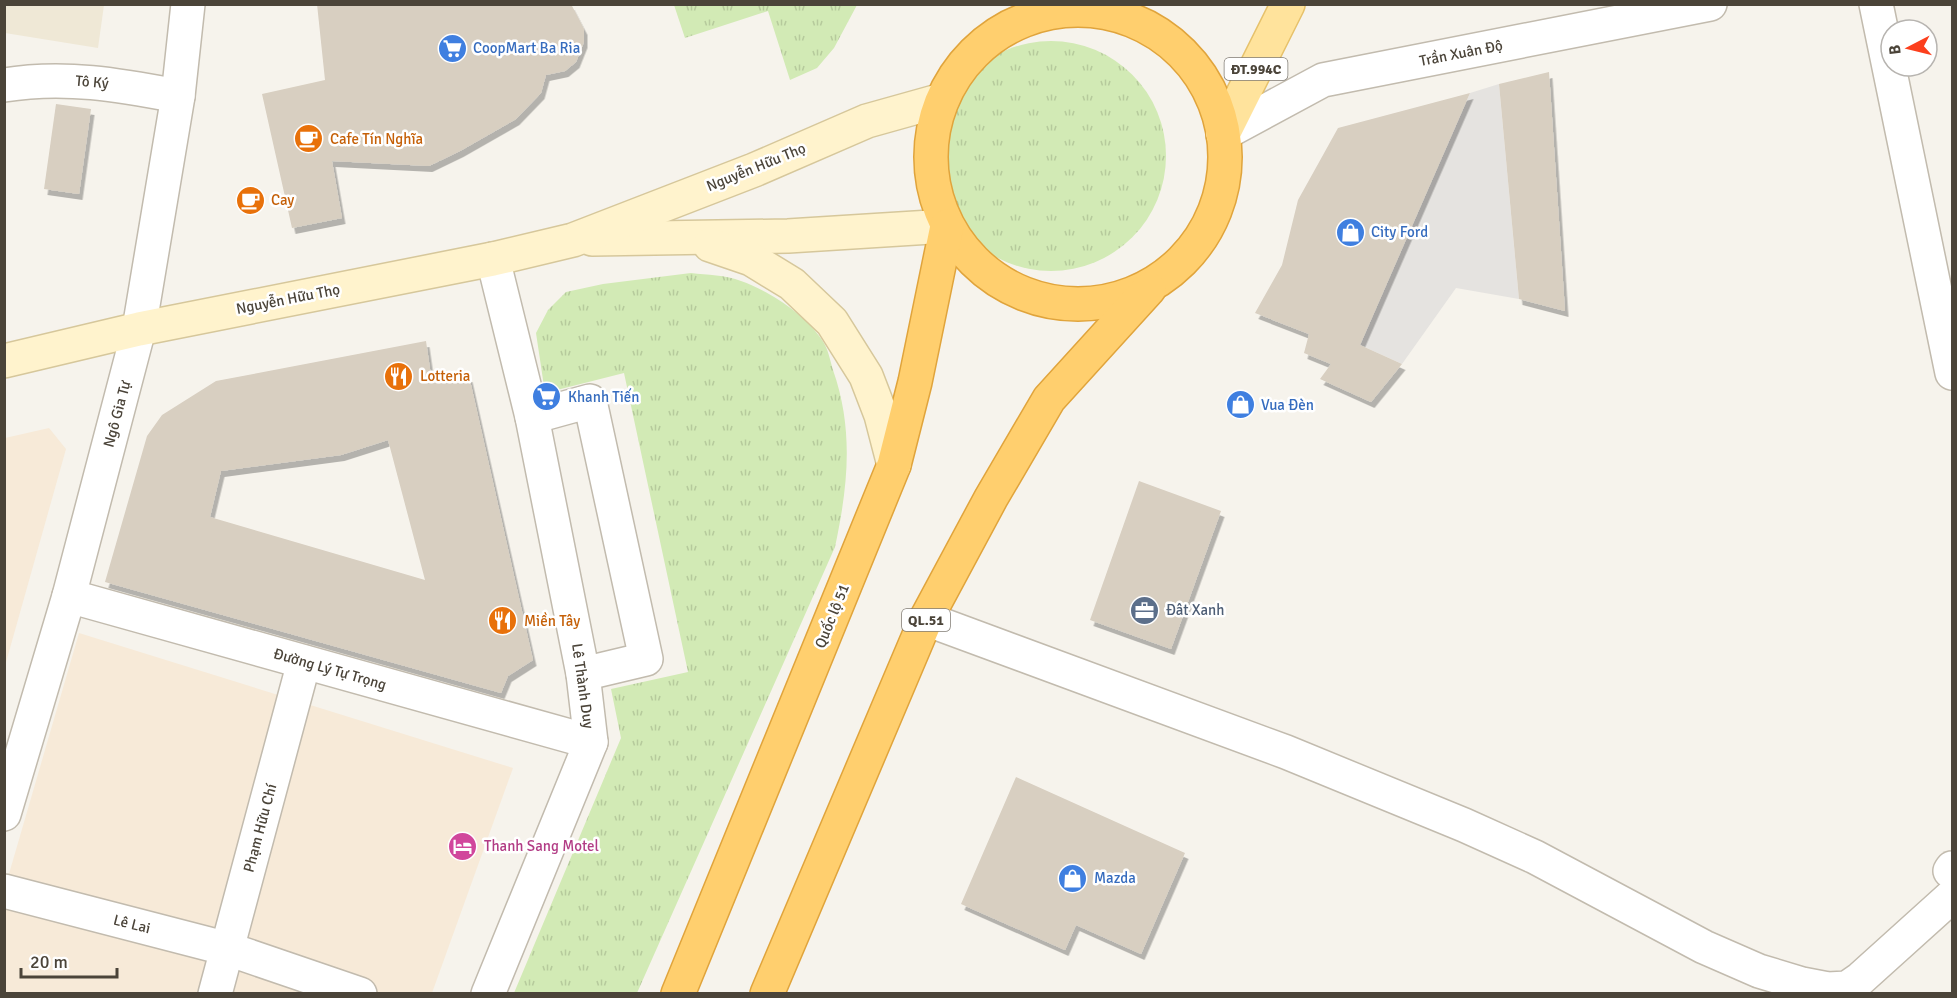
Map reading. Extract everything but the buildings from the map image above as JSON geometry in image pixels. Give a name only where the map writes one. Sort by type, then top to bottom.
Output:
[{"type":"highway","points":[[1114,7],[1173,45],[1197,70],[1214,101],[1223,134],[1225,170],[1218,204],[1203,237],[1180,264],[1152,286],[1125,298],[1096,305],[1066,305],[1037,300],[1010,288],[985,272],[963,251],[947,226],[935,196],[931,164],[933,131],[942,100],[958,71],[1010,16],[1114,7]]},
{"type":"highway","name":"Quốc lộ 51","points":[[678,993],[894,465],[915,382],[947,226]]},
{"type":"highway","name":"QL.51","points":[[767,993],[926,619],[991,498],[1049,399],[1152,286]]},
{"type":"main road","name":"ĐT.994C","points":[[1223,134],[1288,4]]},
{"type":"street","name":"Ngô Gia Tự","points":[[4,814],[69,596],[139,329],[178,96],[188,4]]},
{"type":"street","name":"Trần Xuân Độ","points":[[1223,134],[1323,80],[1710,4]]},
{"type":"street","points":[[1876,4],[1953,373]]},
{"type":"street","name":"Tô Ký","points":[[4,85],[27,81],[77,80],[178,96]]},
{"type":"street","name":"Nguyễn Hữu Thọ","points":[[4,361],[139,329],[494,259],[573,240],[754,170],[867,121],[942,100]]},
{"type":"street","name":"Nguyễn Hữu Thọ","points":[[573,240],[788,236],[947,226]]},
{"type":"street","points":[[692,238],[751,259],[792,284],[832,322],[866,376],[894,465]]},
{"type":"street","name":"Lê Thành Duy","points":[[488,993],[591,742],[583,674],[532,417],[494,259]]},
{"type":"street","points":[[532,417],[590,401],[646,659],[583,674]]},
{"type":"street","name":"Đường Lý Tự Trọng","points":[[69,596],[591,742]]},
{"type":"street","points":[[926,619],[1286,752],[1464,825],[1543,861],[1704,947],[1759,971],[1802,984],[1828,989],[1847,988],[1860,979],[1952,878]]},
{"type":"street","name":"Phạm Hữu Chí","points":[[214,993],[228,949],[303,662]]},
{"type":"street","name":"Lê Lai","points":[[4,891],[228,949],[360,993]]},
{"type":"shaded area","points":[[4,5],[104,5],[98,48],[5,33]]},
{"type":"shaded area","points":[[1499,84],[1519,299],[1456,288],[1402,364],[1360,345],[1470,93]]},
{"type":"shaded area","points":[[49,428],[66,449],[5,666],[5,438]]},
{"type":"shaded area","points":[[79,633],[513,768],[432,993],[5,993],[4,891]]},
{"type":"green space","points":[[674,4],[857,5],[834,48],[817,68],[790,80],[768,11],[685,38]]},
{"type":"green space","points":[[1051,41],[1095,50],[1124,67],[1140,83],[1161,123],[1166,156],[1157,200],[1140,229],[1124,245],[1084,266],[1051,271],[1007,262],[978,245],[962,229],[941,189],[936,156],[945,112],[962,83],[978,67],[1018,46]]},
{"type":"green space","points":[[691,273],[741,281],[763,291],[806,321],[824,343],[840,392],[846,436],[846,480],[835,547],[637,993],[514,993],[621,738],[611,689],[688,672],[624,373],[545,393],[536,333],[548,310],[566,292],[603,284]]},
{"type":"place","name":"CoopMart Ba Ria","points":[[452,48]]},
{"type":"place","name":"Cafe Tín Nghĩa","points":[[309,139]]},
{"type":"place","name":"Cay","points":[[250,200]]},
{"type":"place","name":"City Ford","points":[[1350,232]]},
{"type":"place","name":"Lotteria","points":[[399,376]]},
{"type":"place","name":"Khanh Tiến","points":[[547,397]]},
{"type":"place","name":"Vua Đèn","points":[[1240,405]]},
{"type":"place","name":"Đât Xanh","points":[[1145,610]]},
{"type":"place","name":"Miền Tây","points":[[503,621]]},
{"type":"place","name":"Thanh Sang Motel","points":[[463,846]]},
{"type":"place","name":"Mazda","points":[[1073,878]]}]
